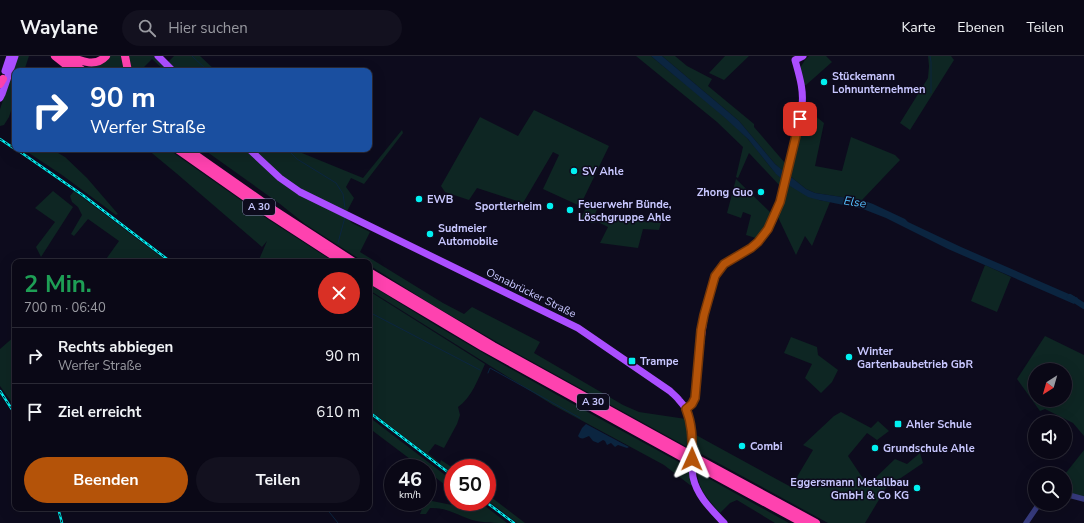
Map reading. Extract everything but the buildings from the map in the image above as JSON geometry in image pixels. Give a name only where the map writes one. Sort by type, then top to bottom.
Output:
[{"type":"highway","points":[[55,56],[70,68]]},
{"type":"highway","points":[[64,56],[79,68]]},
{"type":"highway","points":[[70,56],[83,62],[92,62],[98,61],[106,56]]},
{"type":"highway","points":[[125,56],[127,68]]},
{"type":"highway","name":"A 30","points":[[181,152],[272,216],[338,259]]},
{"type":"highway","name":"A 30","points":[[191,152],[274,210],[349,259]]},
{"type":"highway","name":"A 30","points":[[372,274],[494,350]]},
{"type":"highway","name":"A 30","points":[[372,281],[422,311],[693,460],[803,523]]},
{"type":"highway","name":"A 30","points":[[693,460],[816,523]]},
{"type":"main road","points":[[0,88],[10,56]]},
{"type":"main road","points":[[0,98],[15,56]]},
{"type":"main road","points":[[158,56],[170,68]]},
{"type":"main road","points":[[686,409],[692,404],[695,398],[702,323],[715,276],[724,264],[751,248],[763,237],[780,202],[802,104],[802,84],[794,58],[802,56]]},
{"type":"main road","name":"Osnabrücker Straße","points":[[252,152],[280,178],[300,192],[578,328],[659,383],[680,400],[686,409],[692,431],[693,478],[701,497],[724,523]]},
{"type":"street","points":[[1072,496],[1084,499]]},
{"type":"street","points":[[1026,523],[1034,511]]},
{"type":"green space","points":[[18,56],[29,56],[25,68],[14,68]]},
{"type":"green space","points":[[108,56],[124,56],[126,68],[90,68],[86,65]]},
{"type":"green space","points":[[129,56],[154,56],[165,67],[162,68],[152,59],[143,68],[131,68]]},
{"type":"green space","points":[[174,56],[200,56],[213,68],[173,68],[168,62]]},
{"type":"green space","points":[[636,56],[651,56],[735,126],[751,142],[772,169],[782,179],[780,186],[749,153],[738,178],[736,177],[743,147],[717,122]]},
{"type":"green space","points":[[662,56],[675,56],[687,66],[712,79],[708,86],[754,124],[754,127],[785,163],[783,171],[775,164],[739,121]]},
{"type":"green space","points":[[725,56],[749,56],[724,80],[709,73]]},
{"type":"green space","points":[[809,56],[826,56],[832,62],[806,85],[803,85],[800,68]]},
{"type":"green space","points":[[928,56],[951,56],[954,60],[910,130],[900,123],[928,78]]},
{"type":"green space","points":[[12,74],[12,108],[9,117],[4,125],[0,126],[0,109]]},
{"type":"green space","points":[[534,110],[609,146],[580,206],[543,189],[559,155],[553,152],[523,203],[477,188],[469,200],[445,192],[441,186],[480,117],[518,136]]},
{"type":"green space","points":[[805,110],[808,110],[824,123],[815,166],[842,171],[851,137],[895,155],[900,160],[862,200],[815,193],[806,189],[791,177]]},
{"type":"green space","points":[[402,130],[403,133],[364,184],[351,178],[346,187],[354,198],[344,217],[370,232],[360,252],[371,259],[359,259],[305,224],[280,204],[207,152],[299,152],[363,178]]},
{"type":"green space","points":[[28,152],[56,152],[65,157],[87,178],[118,214],[116,215],[62,175]]},
{"type":"green space","points":[[151,152],[172,152],[269,220],[329,259],[259,259],[267,241],[262,247]]},
{"type":"green space","points":[[736,179],[773,215],[759,239],[746,235],[751,215],[743,212],[741,218],[727,213]]},
{"type":"green space","points":[[787,184],[819,200],[830,202],[812,246],[805,236],[796,255],[777,215]]},
{"type":"green space","points":[[53,191],[73,207],[41,257],[36,247],[55,222],[35,208]]},
{"type":"green space","points":[[74,191],[164,259],[106,259],[119,241],[88,219],[74,236],[71,234],[82,215],[78,207],[72,202],[70,196]]},
{"type":"green space","points":[[590,200],[599,204],[594,217],[661,223],[659,230],[643,229],[638,248],[600,243],[608,227],[598,222],[592,223],[581,218]]},
{"type":"green space","points":[[372,259],[443,303],[464,314],[472,307],[540,342],[534,353],[623,405],[639,412],[686,419],[689,448],[509,349],[431,304],[372,267]]},
{"type":"green space","points":[[985,265],[1011,277],[997,312],[971,301]]},
{"type":"green space","points":[[372,286],[567,401],[688,467],[693,486],[664,465],[553,405],[372,292]]},
{"type":"green space","points":[[372,293],[485,364],[471,393],[458,407],[460,415],[457,424],[444,448],[435,444],[428,453],[435,459],[372,412]]},
{"type":"green space","points":[[1045,336],[1084,355],[1084,436],[1072,422],[1072,415],[1057,415],[1045,409],[1040,411],[1037,407],[1072,407],[1072,363],[1028,363],[1028,394],[1017,379]]},
{"type":"green space","points":[[791,337],[817,347],[818,355],[838,370],[832,382],[821,393],[805,378],[812,364],[784,353]]},
{"type":"green space","points":[[12,339],[12,403],[0,386],[0,349]]},
{"type":"green space","points":[[841,412],[871,428],[878,421],[889,431],[877,440],[867,433],[848,456],[864,480],[871,482],[895,459],[907,464],[920,453],[923,463],[886,488],[865,523],[828,523],[696,451],[696,435],[791,487],[813,450],[803,445],[834,416]]},
{"type":"green space","points":[[372,419],[424,459],[410,459],[372,430]]},
{"type":"green space","points":[[1084,450],[1084,498],[1072,494],[1072,467],[1071,467]]},
{"type":"green space","points":[[436,460],[440,463],[441,460],[444,462],[444,467],[436,461]]},
{"type":"green space","points":[[436,468],[444,474],[444,484],[436,478]]},
{"type":"green space","points":[[697,472],[789,523],[775,523],[737,500],[730,503],[720,513],[702,490]]},
{"type":"green space","points":[[496,501],[525,523],[517,523],[496,507]]},
{"type":"green space","points":[[436,502],[444,503],[444,510],[436,508]]},
{"type":"green space","points":[[421,511],[428,511],[426,514],[420,514]]},
{"type":"green space","points":[[449,511],[492,511],[507,523],[490,523],[472,520]]},
{"type":"water","points":[[651,56],[662,56],[739,121],[775,164],[806,189],[815,193],[862,200],[873,204],[961,247],[1078,298],[1074,304],[948,249],[886,218],[863,209],[808,197],[790,186],[776,174],[748,139]]},
{"type":"water","points":[[586,424],[629,447],[627,448],[618,445],[615,447],[611,443],[607,445],[603,440],[598,443],[593,441],[589,436],[581,438],[578,436]]},
{"type":"waterway","points":[[192,56],[205,68]]},
{"type":"waterway","points":[[930,56],[931,93]]},
{"type":"waterway","points":[[290,152],[297,159],[336,183],[343,194],[345,208]]},
{"type":"waterway","points":[[338,243],[345,217]]},
{"type":"waterway","name":"Else","points":[[1070,297],[1084,306]]},
{"type":"waterway","points":[[372,314],[480,370]]},
{"type":"waterway","points":[[488,373],[490,368],[580,418]]},
{"type":"waterway","points":[[328,511],[338,523]]},
{"type":"railway","points":[[0,139],[12,147]]},
{"type":"railway","points":[[20,152],[84,196],[167,259]]},
{"type":"railway","points":[[0,391],[12,409]]},
{"type":"railway","points":[[372,414],[444,469]]},
{"type":"railway","points":[[496,510],[514,523]]},
{"type":"railway","points":[[59,511],[62,523]]},
{"type":"place","name":"Stückemann Lohnunternehmen","points":[[824,82]]},
{"type":"place","name":"SV Ahle","points":[[574,171]]},
{"type":"place","name":"Zhong Guo","points":[[761,192]]},
{"type":"place","name":"EWB","points":[[419,199]]},
{"type":"place","name":"Sportlerheim","points":[[550,206]]},
{"type":"place","name":"Feuerwehr Bünde, Löschgruppe Ahle","points":[[570,210]]},
{"type":"place","name":"Sudmeier Automobile","points":[[430,234]]},
{"type":"place","name":"Winter Gartenbaubetrieb GbR","points":[[849,357]]},
{"type":"place","name":"Trampe","points":[[632,361]]},
{"type":"place","name":"Ahler Schule","points":[[898,424]]},
{"type":"place","name":"Combi","points":[[742,446]]},
{"type":"place","name":"Grundschule Ahle","points":[[875,448]]},
{"type":"place","name":"Eggersmann Metallbau GmbH & Co KG","points":[[917,488]]},
{"type":"route","points":[[692,459],[692,431],[686,409],[692,404],[695,398],[701,330],[715,276],[724,264],[751,248],[758,242],[768,229],[780,202],[800,119]]}]
